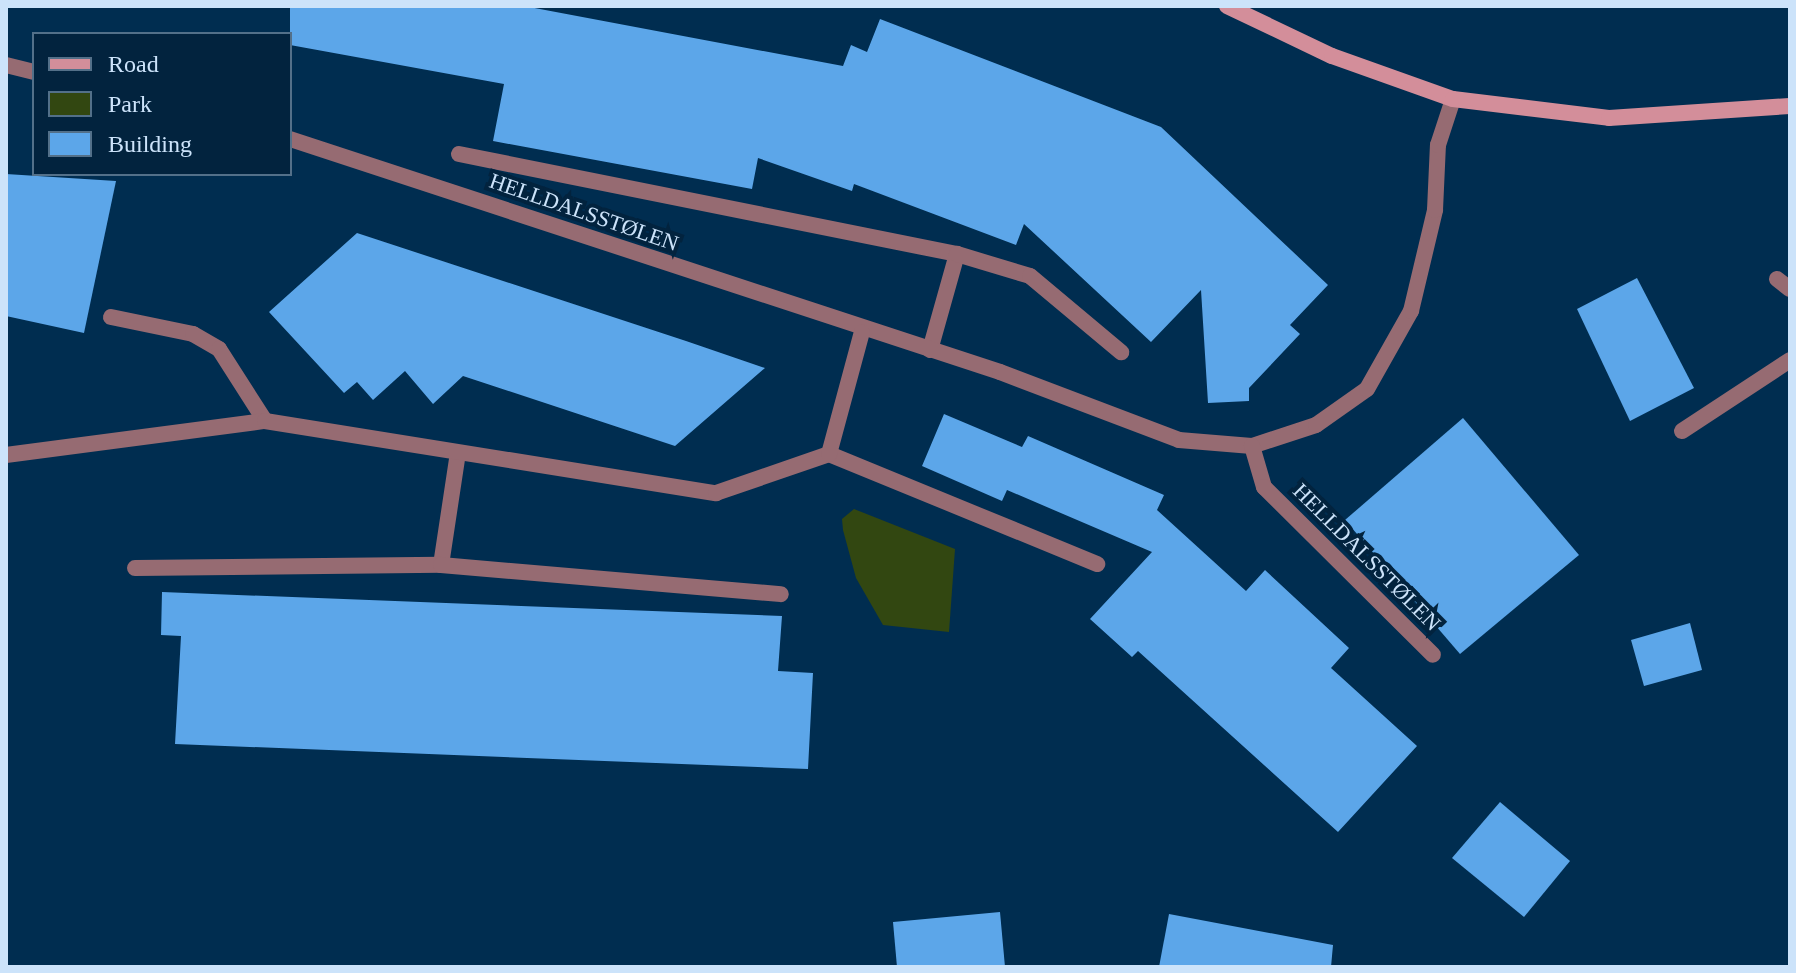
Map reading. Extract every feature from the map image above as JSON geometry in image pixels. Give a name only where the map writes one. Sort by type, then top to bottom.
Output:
[{"type":"main road","points":[[1227,6],[1332,56],[1453,99],[1609,118],[1790,106]]},
{"type":"street","points":[[6,65],[32,72]]},
{"type":"street","name":"HELLDALSSTØLEN","points":[[292,140],[395,169],[862,332],[930,350],[1179,440],[1252,446],[1316,425],[1367,389],[1411,311],[1435,210],[1438,145],[1453,99]]},
{"type":"street","name":"HELLDALSSTØLEN","points":[[459,154],[957,254],[1030,276],[1121,352]]},
{"type":"street","points":[[930,350],[957,254]]},
{"type":"street","points":[[111,317],[193,334],[219,349],[265,421]]},
{"type":"street","points":[[829,454],[862,332]]},
{"type":"street","points":[[1682,431],[1790,360]]},
{"type":"street","points":[[6,455],[265,421],[370,432],[458,453],[716,493],[829,454],[1097,564]]},
{"type":"street","name":"HELLDALSSTØLEN","points":[[1252,446],[1264,487],[1433,655]]},
{"type":"street","points":[[441,565],[458,453]]},
{"type":"street","points":[[135,568],[441,565],[781,594]]},
{"type":"green space","points":[[854,509],[955,549],[949,632],[883,625],[856,578],[843,530],[842,519]]},
{"type":"building","points":[[290,6],[524,6],[843,66],[851,45],[867,52],[880,19],[1161,127],[1328,285],[1290,325],[1300,334],[1249,388],[1249,401],[1208,403],[1201,290],[1151,342],[1024,224],[1016,245],[854,184],[852,191],[758,158],[752,189],[493,141],[504,84],[292,45]]},
{"type":"building","points":[[6,174],[116,181],[84,333],[6,316]]},
{"type":"building","points":[[357,233],[765,368],[675,446],[463,376],[433,404],[405,371],[373,400],[357,382],[344,393],[269,312]]},
{"type":"building","points":[[1637,278],[1694,388],[1630,421],[1577,309]]},
{"type":"building","points":[[944,414],[1022,447],[1028,436],[1164,495],[1157,510],[1246,591],[1265,570],[1349,648],[1331,668],[1417,746],[1338,832],[1138,651],[1132,657],[1090,619],[1152,552],[1007,490],[1002,501],[922,466]]},
{"type":"building","points":[[1463,418],[1579,555],[1460,654],[1345,520]]},
{"type":"building","points":[[162,592],[782,616],[778,671],[813,673],[808,769],[175,744],[181,636],[161,635]]},
{"type":"building","points":[[1690,623],[1702,670],[1644,686],[1631,640]]},
{"type":"building","points":[[1500,802],[1570,861],[1524,917],[1452,858]]},
{"type":"building","points":[[1000,912],[1005,967],[897,967],[893,922]]},
{"type":"building","points":[[1169,914],[1333,945],[1331,967],[1159,967]]}]
